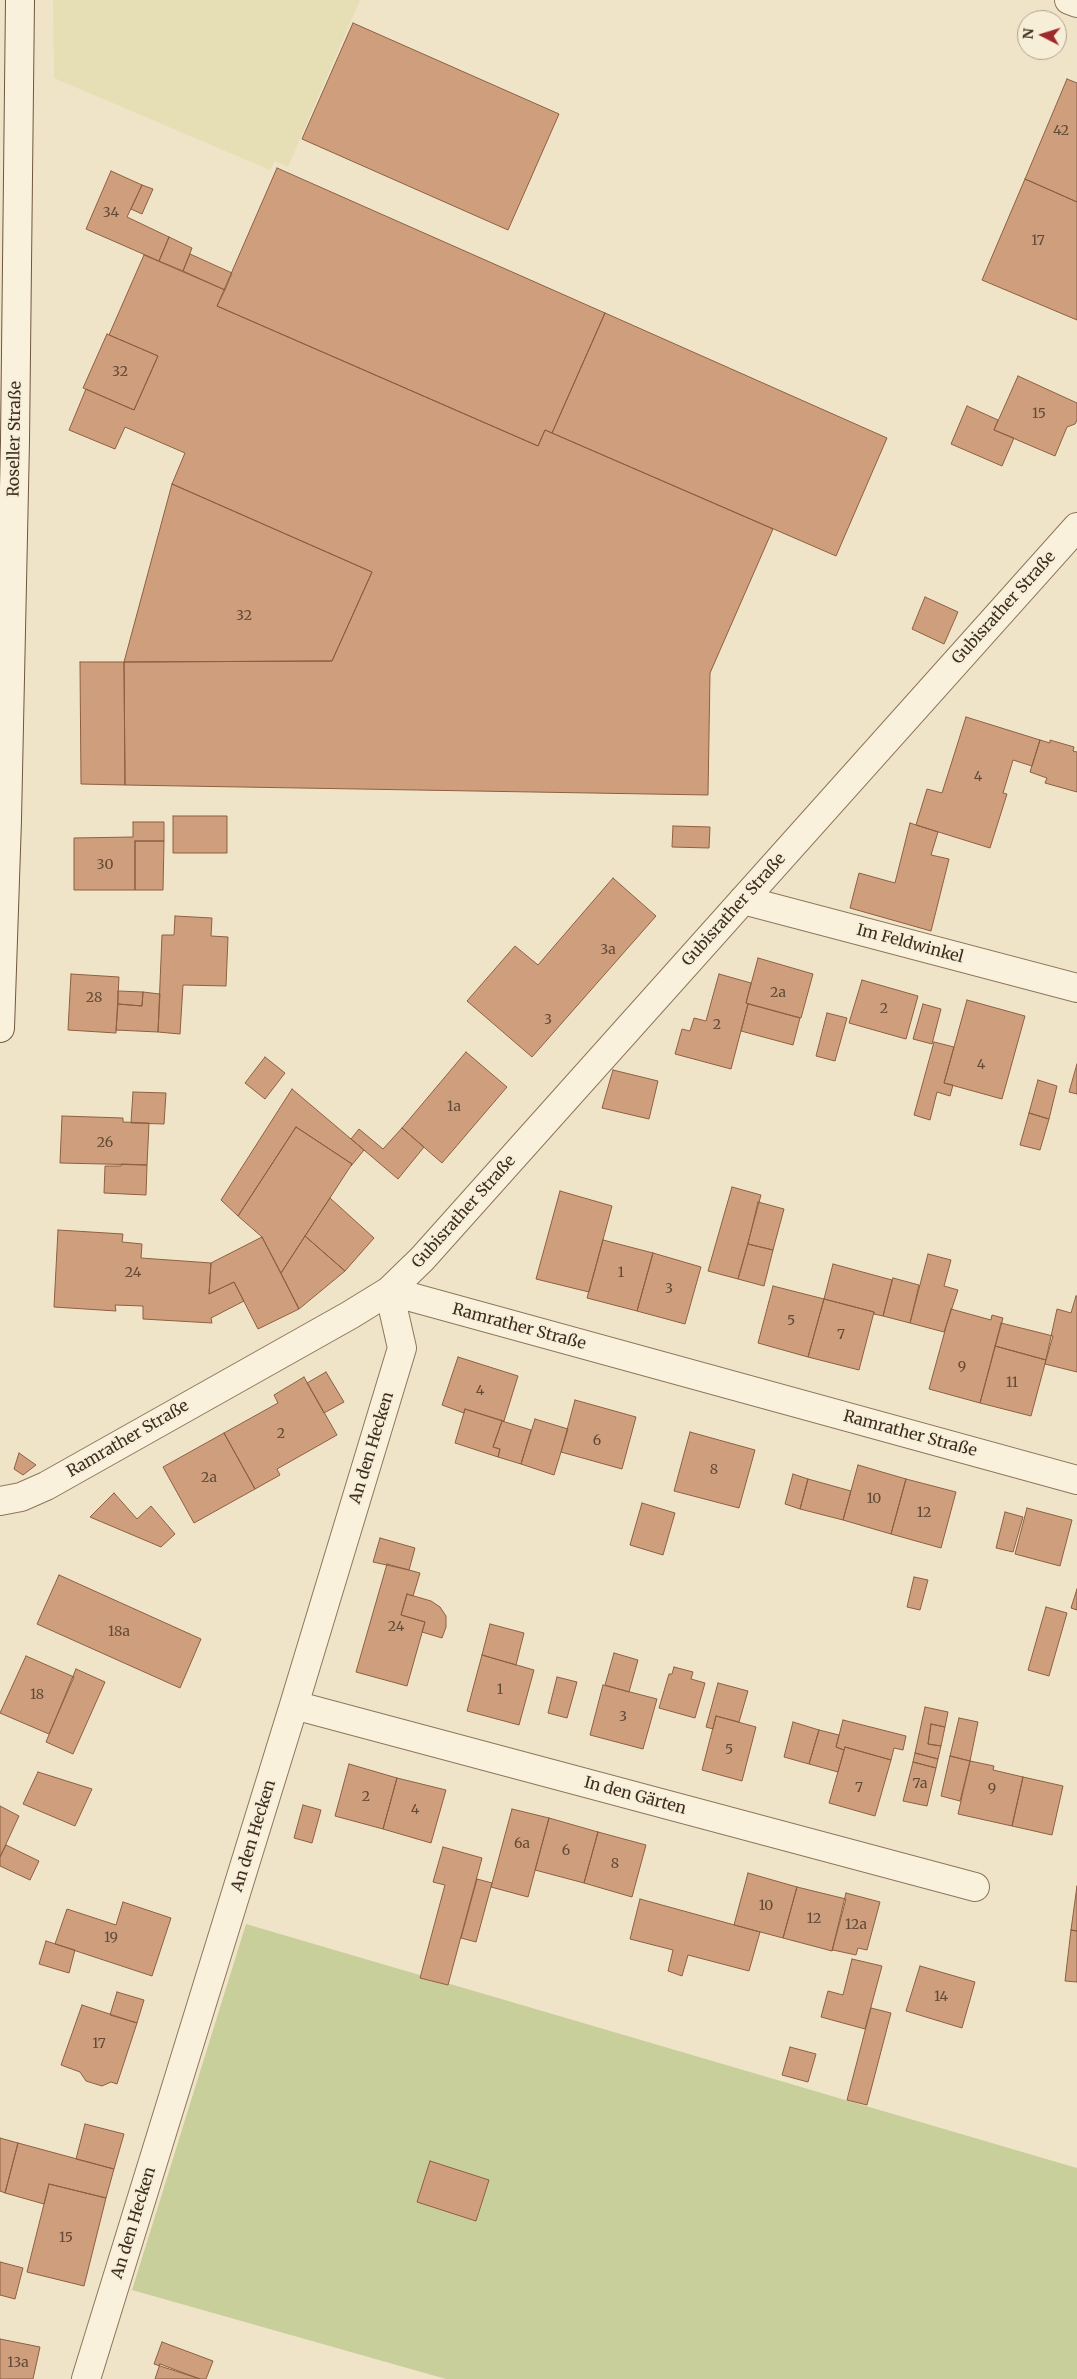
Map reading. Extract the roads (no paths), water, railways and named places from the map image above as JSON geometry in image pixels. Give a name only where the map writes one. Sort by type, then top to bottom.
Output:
[{"type":"street","name":"Roseller Straße","points":[[0,1028],[7,820],[15,451],[20,0]]},
{"type":"street","points":[[1069,0],[1077,3]]},
{"type":"street","name":"Gubisrather Straße","points":[[389,1291],[422,1259],[1077,527]]},
{"type":"street","name":"Im Feldwinkel","points":[[743,900],[1077,988]]},
{"type":"street","name":"Ramrather Straße","points":[[0,1501],[21,1497],[46,1486],[350,1315],[389,1291],[1077,1480]]},
{"type":"street","name":"An den Hecken","points":[[86,2379],[402,1348],[389,1291]]},
{"type":"street","name":"In den Gärten","points":[[294,1705],[975,1887]]}]
